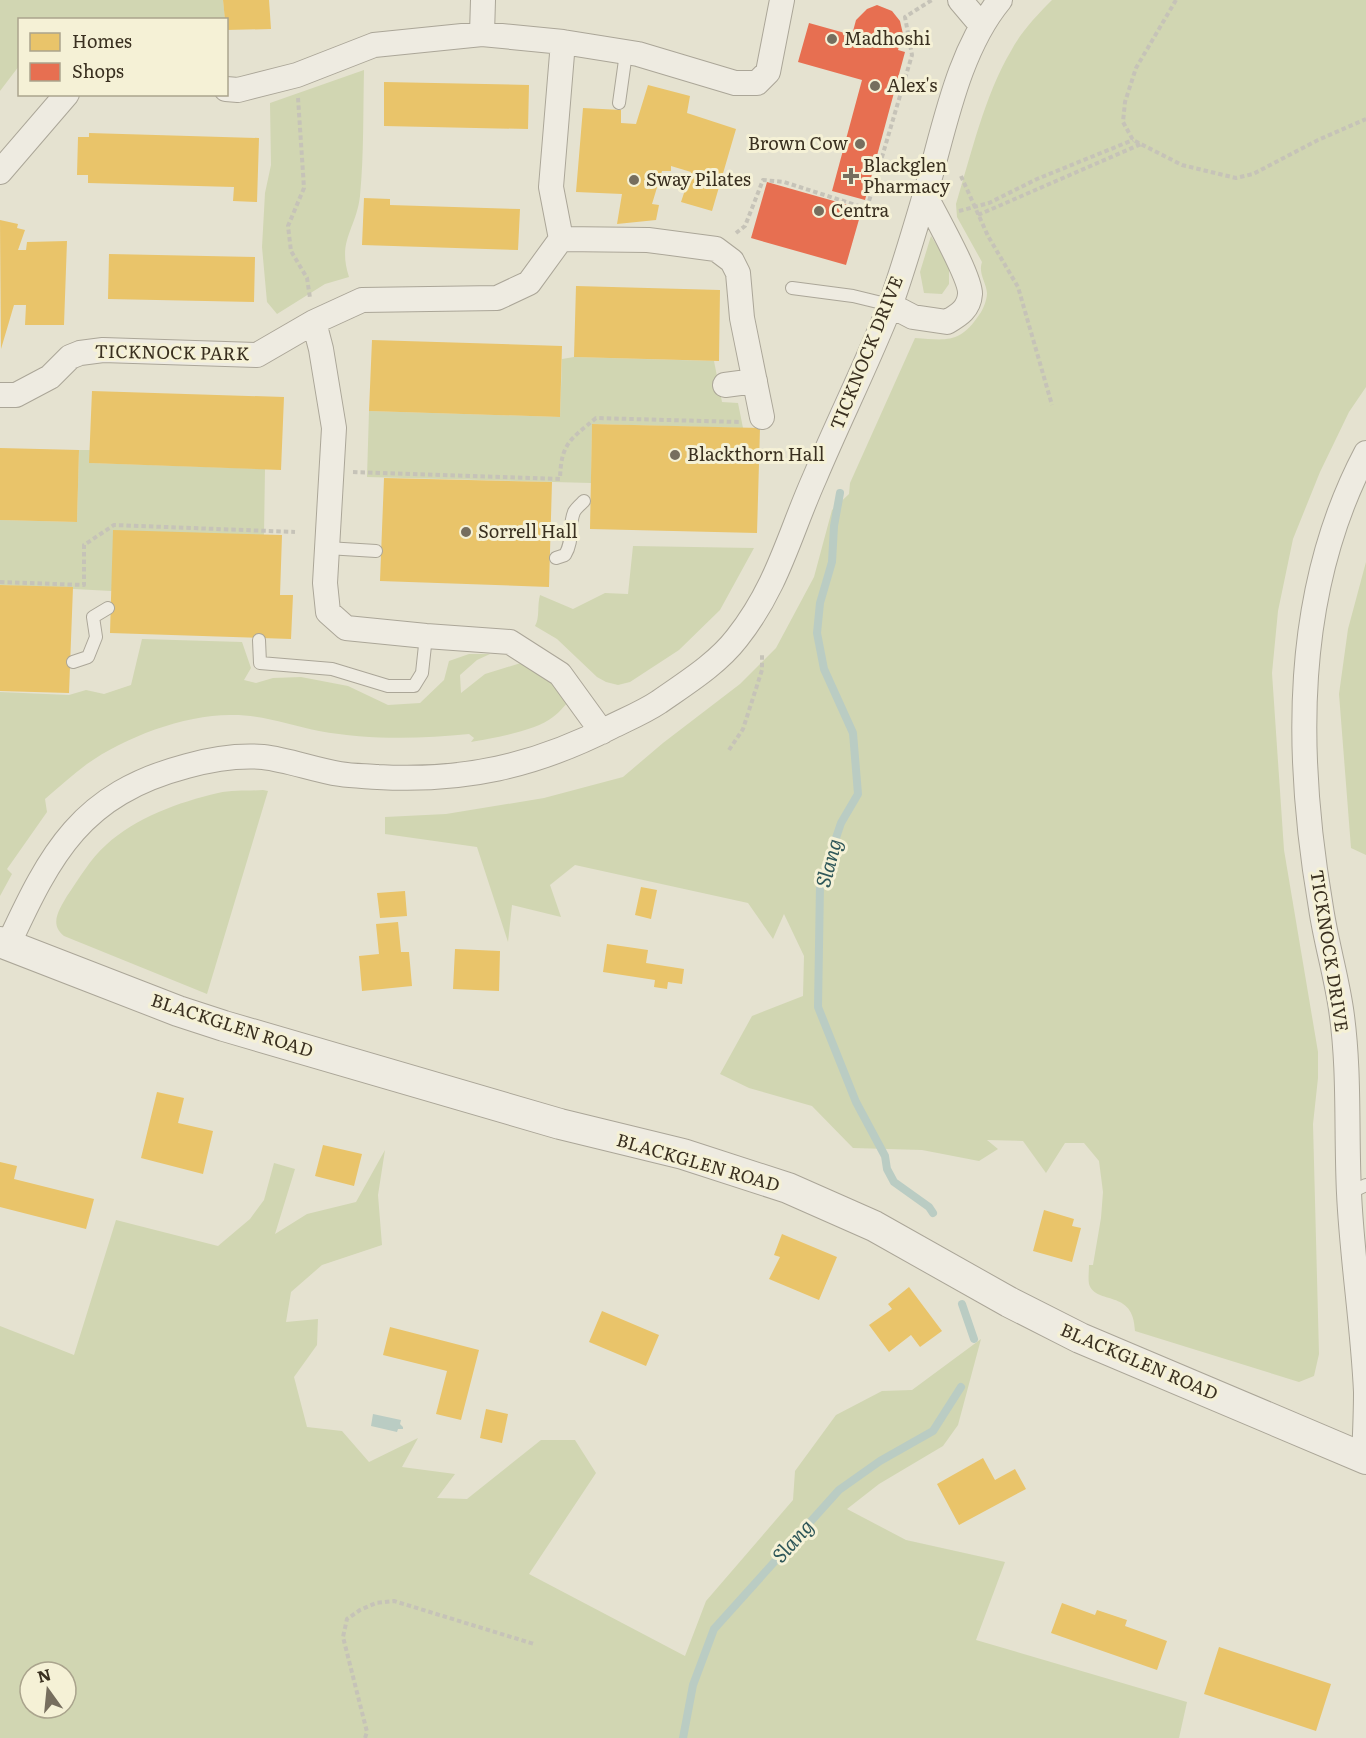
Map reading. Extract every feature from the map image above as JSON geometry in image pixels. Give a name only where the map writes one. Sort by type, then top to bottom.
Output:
[{"type":"street","points":[[482,34],[483,0]]},
{"type":"street","points":[[228,89],[238,90],[297,75],[374,45],[482,34],[563,42],[626,52],[735,83],[756,83],[768,72],[782,0]]},
{"type":"street","points":[[960,0],[982,26]]},
{"type":"street","name":"TICKNOCK DRIVE","points":[[4,943],[44,870],[70,834],[118,793],[162,773],[231,757],[264,757],[338,774],[380,777],[444,778],[499,770],[536,759],[602,732],[654,705],[698,675],[734,642],[758,609],[780,568],[813,482],[890,304],[925,195],[954,92],[982,26],[1000,0]]},
{"type":"street","points":[[563,42],[551,187],[561,239],[648,240],[716,249],[732,261],[738,273],[742,318],[762,417]]},
{"type":"street","points":[[0,172],[65,96]]},
{"type":"street","points":[[890,304],[914,316],[947,322],[964,311],[970,293],[963,270],[925,195]]},
{"type":"street","name":"TICKNOCK PARK","points":[[0,395],[16,395],[50,377],[70,357],[80,353],[103,350],[257,355],[314,322],[362,300],[497,298],[529,284],[561,239]]},
{"type":"street","points":[[314,322],[321,349],[334,428],[327,548],[328,612],[346,628],[510,642],[560,674],[602,732]]},
{"type":"street","points":[[725,385],[755,381]]},
{"type":"street","name":"TICKNOCK DRIVE","points":[[1365,1459],[1366,1392],[1357,1189],[1341,1007],[1321,908],[1314,856],[1307,782],[1304,695],[1308,638],[1323,564],[1334,526],[1366,453]]},
{"type":"street","name":"BLACKGLEN ROAD","points":[[4,943],[178,1011],[233,1029],[560,1124],[683,1154],[788,1188],[874,1226],[1009,1302],[1080,1338],[1365,1459]]},
{"type":"lane","points":[[619,103],[626,52]]},
{"type":"lane","points":[[792,288],[853,296],[890,304]]},
{"type":"lane","points":[[556,558],[565,555],[571,545],[574,511],[584,501]]},
{"type":"lane","points":[[327,548],[376,551]]},
{"type":"lane","points":[[73,662],[88,657],[96,637],[93,617],[108,609]]},
{"type":"lane","points":[[259,640],[260,663],[332,669],[388,686],[414,686],[422,673],[426,636]]},
{"type":"path","points":[[867,208],[912,55],[905,17],[932,0]]},
{"type":"path","points":[[1176,0],[1136,68],[1125,102],[1123,122],[1133,140],[1182,165],[1236,178],[1252,174],[1318,140],[1366,119]]},
{"type":"path","points":[[297,75],[304,188],[288,226],[291,251],[307,278],[314,322]]},
{"type":"path","points":[[952,213],[989,203],[1037,179],[1133,140]]},
{"type":"path","points":[[978,215],[1141,144]]},
{"type":"path","points":[[961,176],[988,236],[1018,287],[1052,405]]},
{"type":"path","points":[[716,249],[745,226],[763,180],[784,182],[890,216]]},
{"type":"path","points":[[332,471],[560,479],[561,456],[572,439],[596,418],[758,422],[762,417]]},
{"type":"path","points":[[0,582],[84,585],[84,545],[114,525],[295,531]]},
{"type":"path","points":[[729,750],[744,729],[762,670],[762,654]]},
{"type":"path","points":[[365,1738],[367,1732],[343,1637],[347,1620],[360,1610],[376,1603],[394,1601],[534,1644]]},
{"type":"green space","points":[[0,0],[223,0],[225,18],[18,18],[18,67],[0,91]]},
{"type":"green space","points":[[1052,0],[1366,0],[1366,387],[1349,412],[1320,472],[1293,539],[1278,611],[1272,673],[1284,850],[1318,1052],[1318,1078],[1313,1124],[1319,1354],[1314,1376],[1299,1382],[1135,1331],[1133,1318],[1122,1303],[1093,1291],[1089,1284],[1089,1265],[1093,1265],[1103,1192],[1099,1161],[1084,1143],[1065,1143],[1046,1173],[1023,1141],[987,1140],[998,1149],[979,1161],[922,1150],[853,1148],[812,1106],[749,1088],[720,1074],[752,1016],[803,996],[804,956],[784,914],[773,939],[748,903],[575,865],[550,885],[561,917],[512,905],[508,942],[477,847],[385,834],[385,817],[446,814],[544,798],[623,777],[740,684],[776,648],[814,577],[832,510],[849,494],[850,483],[915,338],[944,339],[959,336],[972,324],[983,308],[987,293],[982,274],[982,262],[957,217],[956,204],[979,125],[1002,68],[1024,30]]},
{"type":"green space","points":[[364,70],[360,196],[345,254],[349,277],[325,284],[277,314],[267,302],[262,247],[265,193],[271,165],[270,103]]},
{"type":"green space","points":[[931,236],[949,265],[949,284],[942,294],[924,293],[920,272]]},
{"type":"green space","points":[[574,357],[714,361],[722,402],[738,403],[743,428],[592,424],[591,483],[367,477],[369,411],[560,417],[562,359]]},
{"type":"green space","points":[[79,450],[90,450],[90,463],[265,469],[264,535],[111,591],[0,585],[0,520],[77,522]]},
{"type":"green space","points":[[633,546],[754,548],[720,610],[679,650],[630,682],[618,685],[597,677],[557,639],[535,626],[540,595],[573,609],[605,593],[628,594]]},
{"type":"green space","points":[[1366,562],[1366,855],[1351,848],[1339,694],[1348,629]]},
{"type":"green space","points":[[142,639],[242,642],[251,668],[244,680],[256,683],[273,678],[301,677],[348,686],[388,705],[420,703],[444,680],[449,661],[469,654],[490,654],[477,660],[460,675],[461,693],[485,674],[524,662],[547,674],[570,700],[555,715],[536,726],[471,742],[474,738],[469,734],[413,738],[356,736],[319,731],[244,715],[196,718],[157,729],[102,754],[81,768],[45,799],[47,812],[7,869],[12,874],[0,896],[0,692],[69,695],[86,690],[104,694],[131,685]]},
{"type":"green space","points":[[268,791],[207,994],[64,936],[59,931],[57,917],[67,896],[95,856],[118,835],[158,812],[188,801],[223,792]]},
{"type":"green space","points":[[385,1150],[378,1195],[382,1245],[322,1265],[291,1292],[286,1322],[318,1319],[317,1345],[294,1377],[307,1427],[342,1431],[369,1462],[418,1438],[402,1467],[455,1474],[437,1498],[467,1499],[541,1440],[575,1440],[596,1473],[529,1574],[685,1656],[706,1601],[793,1500],[795,1471],[836,1415],[882,1391],[912,1390],[981,1339],[958,1425],[943,1446],[879,1484],[847,1509],[906,1540],[1005,1562],[976,1640],[1187,1702],[1179,1738],[0,1738],[0,1326],[74,1355],[116,1220],[218,1246],[250,1219],[264,1200],[274,1163],[295,1169],[275,1234],[307,1214],[356,1202]]},
{"type":"shaded area","points":[[373,1414],[401,1420],[400,1424],[403,1429],[398,1429],[397,1432],[371,1426]]},
{"type":"building: Homes","points":[[223,0],[269,0],[271,29],[228,30],[228,18],[225,18]]},
{"type":"building: Homes","points":[[384,82],[529,85],[528,129],[384,126]]},
{"type":"building: Homes","points":[[648,85],[690,96],[687,113],[736,129],[712,211],[681,202],[691,172],[671,166],[671,171],[662,171],[652,204],[659,205],[656,220],[617,224],[622,194],[576,192],[583,108],[621,110],[621,123],[636,124]]},
{"type":"building: Homes","points":[[89,133],[259,138],[257,202],[233,201],[234,187],[88,183],[88,175],[77,175],[78,137],[89,137]]},
{"type":"building: Homes","points":[[364,198],[390,199],[390,205],[520,209],[518,250],[362,245]]},
{"type":"building: Homes","points":[[0,220],[18,224],[17,228],[25,230],[18,250],[26,250],[27,242],[67,241],[64,325],[25,325],[26,305],[14,305],[1,349]]},
{"type":"building: Homes","points":[[109,254],[255,257],[254,302],[108,299]]},
{"type":"building: Homes","points":[[576,286],[720,290],[719,361],[574,357]]},
{"type":"building: Homes","points":[[372,340],[562,346],[560,417],[369,411]]},
{"type":"building: Homes","points":[[92,391],[284,397],[281,470],[89,463]]},
{"type":"building: Homes","name":"Blackthorn Hall","points":[[592,424],[760,428],[757,533],[590,529]]},
{"type":"building: Homes","points":[[0,448],[79,450],[77,522],[0,520]]},
{"type":"building: Homes","name":"Sorrell Hall","points":[[384,478],[552,482],[549,587],[380,581]]},
{"type":"building: Homes","points":[[113,530],[282,535],[280,595],[293,595],[291,639],[110,633]]},
{"type":"building: Homes","points":[[0,585],[73,587],[69,693],[0,691]]},
{"type":"building: Homes","points":[[641,887],[657,890],[651,919],[635,915]]},
{"type":"building: Homes","points":[[405,891],[407,916],[380,918],[377,893]]},
{"type":"building: Homes","points":[[398,922],[401,952],[409,952],[412,986],[362,991],[359,956],[379,954],[376,924]]},
{"type":"building: Homes","points":[[607,944],[648,950],[646,963],[684,969],[682,984],[668,982],[667,989],[654,987],[655,980],[603,972]]},
{"type":"building: Homes","points":[[455,949],[500,951],[499,991],[453,989]]},
{"type":"building: Homes","points":[[157,1092],[184,1098],[178,1123],[213,1131],[203,1174],[141,1158]]},
{"type":"building: Homes","points":[[323,1145],[362,1154],[354,1186],[315,1176]]},
{"type":"building: Homes","points":[[0,1162],[17,1166],[14,1179],[94,1199],[86,1229],[0,1207]]},
{"type":"building: Homes","points":[[1044,1210],[1074,1219],[1072,1226],[1081,1228],[1072,1262],[1033,1251]]},
{"type":"building: Homes","points":[[782,1234],[837,1257],[819,1300],[769,1279],[780,1257],[774,1255]]},
{"type":"building: Homes","points":[[909,1287],[942,1331],[920,1347],[911,1335],[889,1352],[869,1325],[892,1309],[888,1304]]},
{"type":"building: Homes","points":[[602,1311],[659,1335],[646,1366],[589,1342]]},
{"type":"building: Homes","points":[[390,1327],[479,1350],[461,1420],[436,1414],[447,1371],[383,1355]]},
{"type":"building: Homes","points":[[486,1409],[508,1414],[502,1443],[480,1438]]},
{"type":"building: Homes","points":[[983,1458],[995,1480],[1015,1469],[1026,1489],[959,1525],[937,1484]]},
{"type":"building: Homes","points":[[1062,1603],[1095,1615],[1097,1610],[1127,1620],[1125,1626],[1167,1641],[1157,1670],[1051,1633]]},
{"type":"building: Homes","points":[[1219,1647],[1331,1684],[1316,1731],[1204,1694]]},
{"type":"building: Shops","points":[[877,5],[892,11],[900,21],[903,34],[898,50],[905,52],[865,200],[832,191],[862,80],[798,62],[809,23],[852,35],[856,20],[867,9]]},
{"type":"building: Shops","points":[[767,182],[862,209],[846,265],[751,238]]},
{"type":"waterway","name":"Slang","points":[[840,493],[834,526],[832,562],[820,603],[817,633],[824,669],[853,733],[858,794],[841,823],[820,885],[818,1007],[856,1102],[885,1156],[887,1169],[894,1182],[929,1207],[933,1213]]},
{"type":"waterway","name":"Slang","points":[[962,1304],[974,1339]]},
{"type":"waterway","name":"Slang","points":[[683,1738],[693,1685],[714,1629],[839,1490],[880,1461],[933,1431],[961,1387]]},
{"type":"place","name":"Madhoshi","points":[[832,39]]},
{"type":"place","name":"Alex's","points":[[875,86]]},
{"type":"place","name":"Brown Cow","points":[[860,144]]},
{"type":"place","name":"Blackglen Pharmacy","points":[[851,176]]},
{"type":"place","name":"Sway Pilates","points":[[634,180]]},
{"type":"place","name":"Centra","points":[[819,211]]},
{"type":"place","name":"Blackthorn Hall","points":[[675,455]]},
{"type":"place","name":"Sorrell Hall","points":[[466,532]]}]
